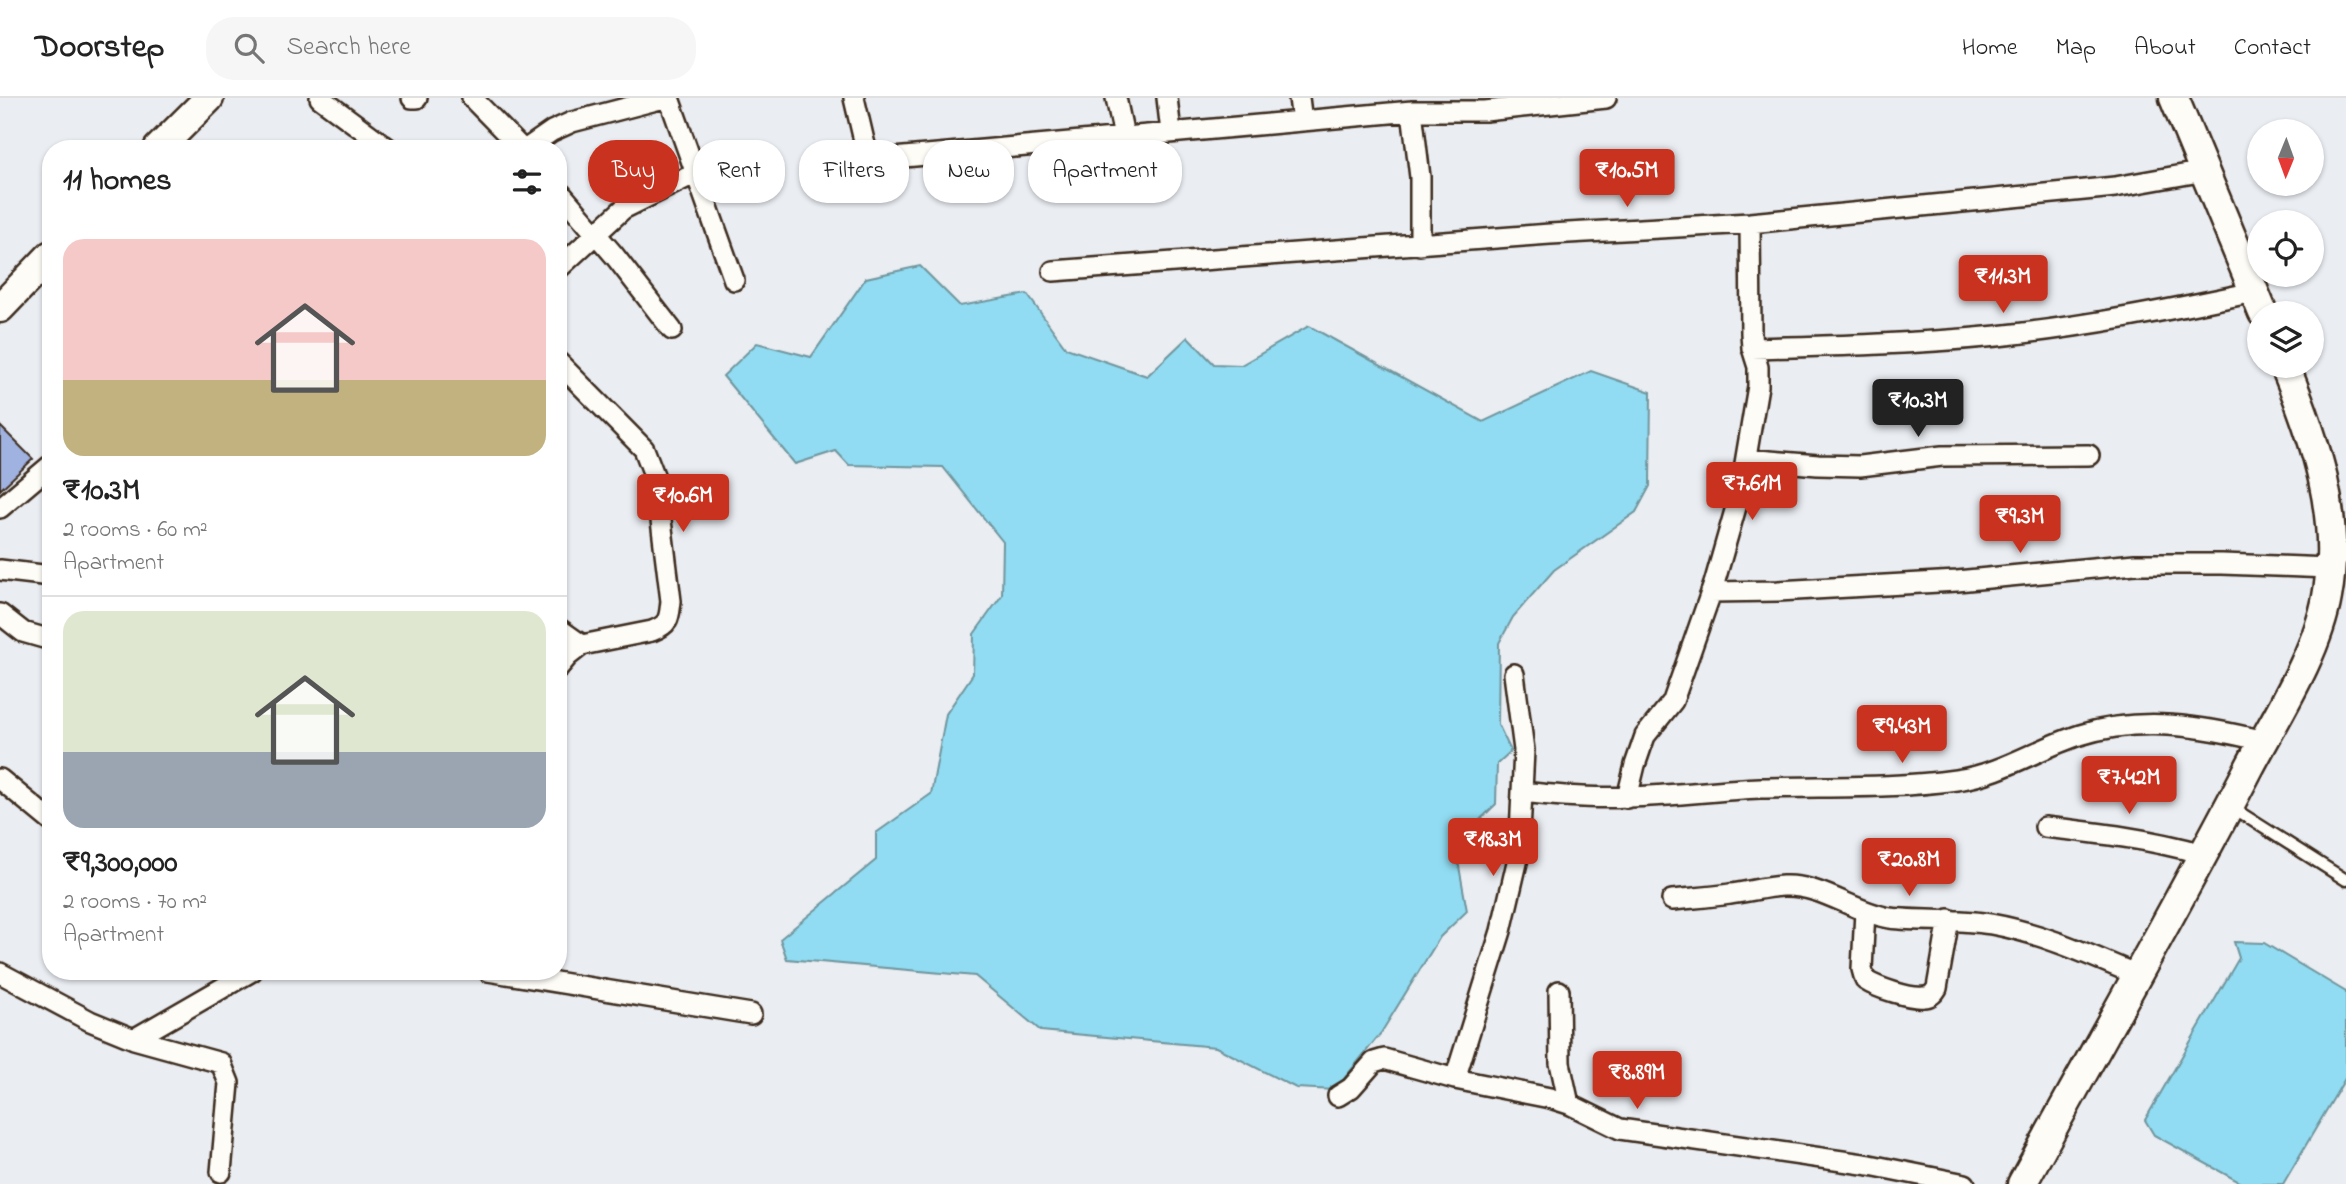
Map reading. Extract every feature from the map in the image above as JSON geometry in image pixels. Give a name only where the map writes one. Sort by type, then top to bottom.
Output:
[{"type":"main road","points":[[167,140],[209,98]]},
{"type":"main road","points":[[2174,98],[2258,301]]},
{"type":"main road","points":[[0,308],[42,264]]},
{"type":"main road","points":[[2022,1184],[2229,806],[2319,632],[2328,595],[2330,512],[2318,458],[2289,378]]},
{"type":"street","points":[[320,98],[376,140]]},
{"type":"street","points":[[472,98],[515,140]]},
{"type":"street","points":[[538,140],[572,122],[666,98],[693,166]]},
{"type":"street","points":[[854,98],[865,145],[871,155],[881,158],[1412,111],[1485,111],[1606,98]]},
{"type":"street","points":[[1116,98],[1124,136]]},
{"type":"street","points":[[1167,98],[1171,132]]},
{"type":"street","points":[[1299,98],[1302,121]]},
{"type":"street","points":[[1412,111],[1420,177],[1420,245]]},
{"type":"street","points":[[1053,271],[1550,234],[1750,223],[2115,187],[2204,171]]},
{"type":"street","points":[[567,260],[623,209],[693,174]]},
{"type":"street","points":[[567,200],[672,330]]},
{"type":"street","points":[[707,203],[734,279]]},
{"type":"street","points":[[1627,797],[1645,736],[1673,701],[1711,592],[1740,493],[1758,386],[1758,367],[1752,348],[1750,223]]},
{"type":"street","points":[[1752,348],[1844,345],[2018,333],[2156,312],[2247,304]]},
{"type":"street","points":[[567,371],[644,449],[651,463],[656,480],[671,601],[669,618],[663,627],[582,645],[567,657]]},
{"type":"street","points":[[1746,459],[1860,466],[1942,456],[2089,455]]},
{"type":"street","points":[[0,508],[42,473]]},
{"type":"street","points":[[1711,592],[1957,581],[2135,565],[2222,564],[2329,568]]},
{"type":"street","points":[[0,570],[42,575]]},
{"type":"street","points":[[0,614],[23,632],[42,637]]},
{"type":"street","points":[[567,634],[582,645]]},
{"type":"street","points":[[1455,1079],[1501,931],[1519,854],[1524,750],[1514,674]]},
{"type":"street","points":[[1522,792],[1561,796],[1627,797],[1758,789],[1908,785],[1957,780],[1986,775],[2081,735],[2120,727],[2163,724],[2216,729],[2263,741]]},
{"type":"street","points":[[0,779],[42,814]]},
{"type":"street","points":[[2045,827],[2127,836],[2203,854]]},
{"type":"street","points":[[1672,900],[1783,886],[1817,891],[1889,918],[1949,919],[1991,924],[2029,933],[2075,948],[2137,975]]},
{"type":"street","points":[[1865,911],[1865,980],[1875,986],[1923,998],[1933,995],[1937,988],[1949,919]]},
{"type":"street","points":[[0,973],[90,1021],[134,1039],[221,1063],[229,1083],[221,1172]]},
{"type":"street","points":[[134,1039],[235,980]]},
{"type":"street","points":[[543,980],[751,1014]]},
{"type":"street","points":[[1559,991],[1560,1063],[1569,1104]]},
{"type":"street","points":[[1338,1096],[1351,1088],[1374,1062],[1384,1059],[1455,1079],[1550,1098],[1569,1104],[1620,1129],[1870,1165],[1965,1184]]},
{"type":"lane","points":[[2229,806],[2346,880]]},
{"type":"water","points":[[920,266],[960,306],[1027,294],[1066,348],[1147,376],[1188,337],[1214,364],[1241,365],[1309,326],[1483,422],[1591,371],[1651,392],[1650,486],[1636,512],[1554,570],[1513,617],[1499,643],[1498,724],[1511,751],[1497,764],[1496,804],[1455,844],[1467,911],[1440,937],[1381,1033],[1335,1090],[1296,1088],[1216,1047],[1041,1031],[975,976],[787,959],[780,939],[876,860],[876,833],[931,794],[946,714],[973,674],[974,634],[1002,595],[1003,542],[943,467],[849,465],[836,451],[795,464],[723,376],[757,343],[811,357],[866,278]]},
{"type":"water","points":[[2234,942],[2264,943],[2346,992],[2346,1077],[2283,1184],[2243,1184],[2154,1135],[2145,1120],[2239,958]]},
{"type":"building","points":[[0,426],[33,459],[0,490]]}]
